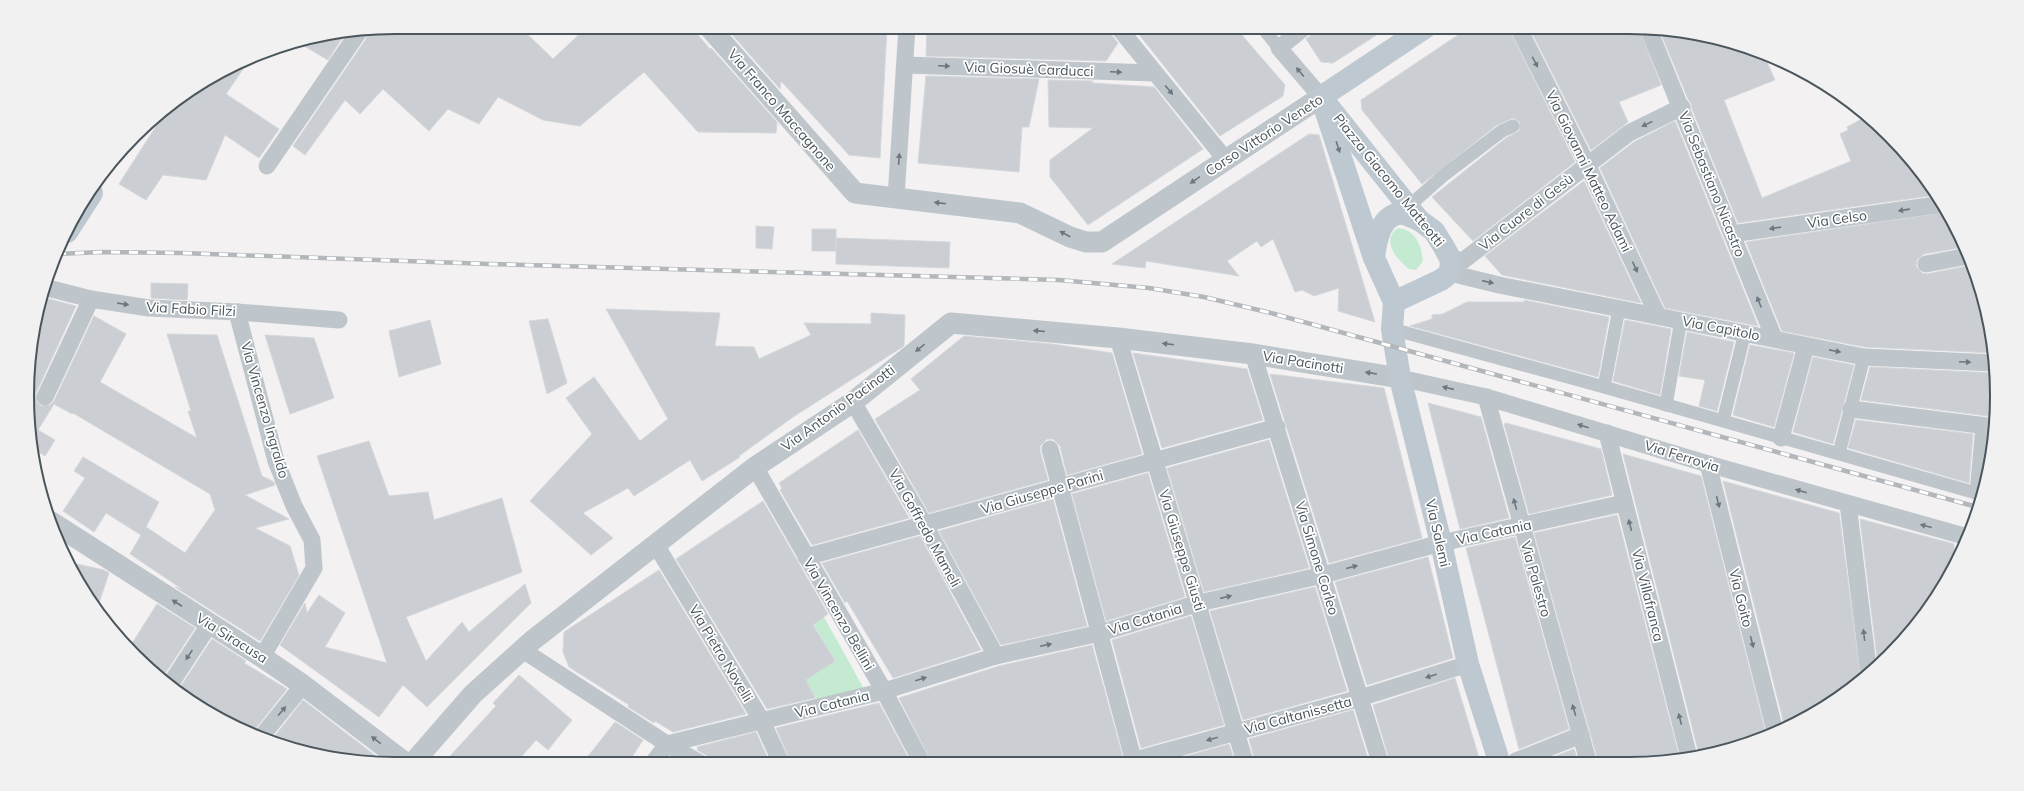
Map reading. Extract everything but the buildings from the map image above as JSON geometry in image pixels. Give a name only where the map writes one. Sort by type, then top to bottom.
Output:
[{"type":"main road","name":"Corso Vittorio Veneto","points":[[1321,97],[1416,34]]},
{"type":"main road","name":"Piazza Giacomo Matteotti","points":[[1321,97],[1414,213],[1434,231],[1451,267]]},
{"type":"main road","name":"Piazza Giacomo Matteotti","points":[[1321,97],[1374,258],[1394,302]]},
{"type":"main road","points":[[1374,258],[1379,232],[1384,223],[1393,216],[1414,213]]},
{"type":"main road","points":[[1394,302],[1424,288],[1451,267]]},
{"type":"main road","name":"Via Salemi","points":[[1394,302],[1392,329],[1400,378],[1441,543],[1468,664],[1498,757]]},
{"type":"street","name":"Via Franco Maccagnone","points":[[718,34],[855,193],[896,198]]},
{"type":"street","points":[[896,198],[907,34]]},
{"type":"street","points":[[1123,34],[1226,160]]},
{"type":"street","points":[[1267,34],[1321,97]]},
{"type":"street","points":[[1279,48],[1296,34]]},
{"type":"street","name":"Via Giovanni Matteo Adami","points":[[1522,34],[1587,164],[1658,316]]},
{"type":"street","name":"Via Sebastiano Nicastro","points":[[1651,35],[1774,338]]},
{"type":"street","points":[[267,166],[356,36]]},
{"type":"street","name":"Via Giosuè Carducci","points":[[905,65],[1154,73]]},
{"type":"street","name":"Corso Vittorio Veneto","points":[[896,198],[1020,213],[1070,237],[1086,242],[1102,242],[1321,97]]},
{"type":"street","name":"Via Cuore di Gesù","points":[[1451,267],[1464,260],[1629,133],[1682,108]]},
{"type":"street","points":[[1414,213],[1444,175],[1484,144],[1513,126]]},
{"type":"street","name":"Via Celso","points":[[1732,234],[1936,205]]},
{"type":"street","points":[[1926,264],[1962,257]]},
{"type":"street","name":"Via Capitolo","points":[[1451,267],[1619,309],[1745,332],[1806,346],[1864,356],[1988,363]]},
{"type":"street","name":"Via Fabio Filzi","points":[[50,289],[91,299],[149,308],[238,312],[339,320]]},
{"type":"street","points":[[45,397],[91,299]]},
{"type":"street","points":[[1604,387],[1619,309]]},
{"type":"street","name":"Via Vincenzo Ingraldo","points":[[238,312],[276,461],[294,506],[312,540],[314,568],[262,657]]},
{"type":"street","points":[[1666,405],[1682,320]]},
{"type":"street","name":"Via Antonio Pacinotti","points":[[418,757],[473,694],[521,649],[588,595],[656,545],[755,467],[853,402],[951,323],[1118,338],[1207,349]]},
{"type":"street","points":[[1392,329],[1839,453],[1977,493]]},
{"type":"street","points":[[1723,421],[1745,332]]},
{"type":"street","name":"Via Giuseppe Giusti","points":[[1118,338],[1199,603],[1244,757]]},
{"type":"street","points":[[1781,438],[1806,346]]},
{"type":"street","name":"Via Pacinotti","points":[[1207,349],[1253,354],[1400,378]]},
{"type":"street","name":"Via Simone Corleo","points":[[1253,354],[1277,427],[1378,757]]},
{"type":"street","points":[[1839,453],[1864,356]]},
{"type":"street","name":"Via Ferrovia","points":[[1400,378],[1486,397],[1708,464],[1961,536]]},
{"type":"street","name":"Via Palestro","points":[[1486,397],[1587,757]]},
{"type":"street","name":"Via Goffredo Mameli","points":[[853,402],[925,525],[996,656]]},
{"type":"street","points":[[1851,409],[1988,427],[1982,469]]},
{"type":"street","name":"Via Giuseppe Parini","points":[[806,557],[1277,427]]},
{"type":"street","name":"Via Villafranca","points":[[1607,433],[1688,752]]},
{"type":"street","points":[[1050,448],[1100,633],[1130,757]]},
{"type":"street","name":"Via Goito","points":[[1708,464],[1774,726]]},
{"type":"street","name":"Via Vincenzo Bellini","points":[[755,467],[884,691],[919,757]]},
{"type":"street","name":"Via Catania","points":[[667,744],[884,691],[996,656],[1100,633],[1199,603],[1323,575],[1441,543],[1624,503]]},
{"type":"street","points":[[1848,504],[1868,666]]},
{"type":"street","name":"Via Siracusa","points":[[59,527],[209,625],[262,657],[303,685],[398,757]]},
{"type":"street","name":"Via Pietro Novelli","points":[[656,545],[762,721],[778,757]]},
{"type":"street","points":[[173,680],[209,625]]},
{"type":"street","points":[[521,649],[667,744],[690,757]]},
{"type":"street","name":"Via Caltanissetta","points":[[1148,757],[1360,698],[1468,664]]},
{"type":"street","points":[[265,732],[303,685]]},
{"type":"street","points":[[1526,757],[1580,735]]},
{"type":"street","points":[[657,757],[667,744]]},
{"type":"green space","points":[[1398,228],[1404,229],[1413,235],[1419,244],[1423,261],[1416,270],[1409,269],[1404,265],[1392,250],[1390,238]]},
{"type":"green space","points":[[824,617],[864,689],[816,699],[806,680],[835,661],[813,624]]},
{"type":"railway","points":[[63,254],[102,252],[182,253],[489,264],[1059,280],[1149,288],[1204,297],[1271,313],[1973,506]]}]
